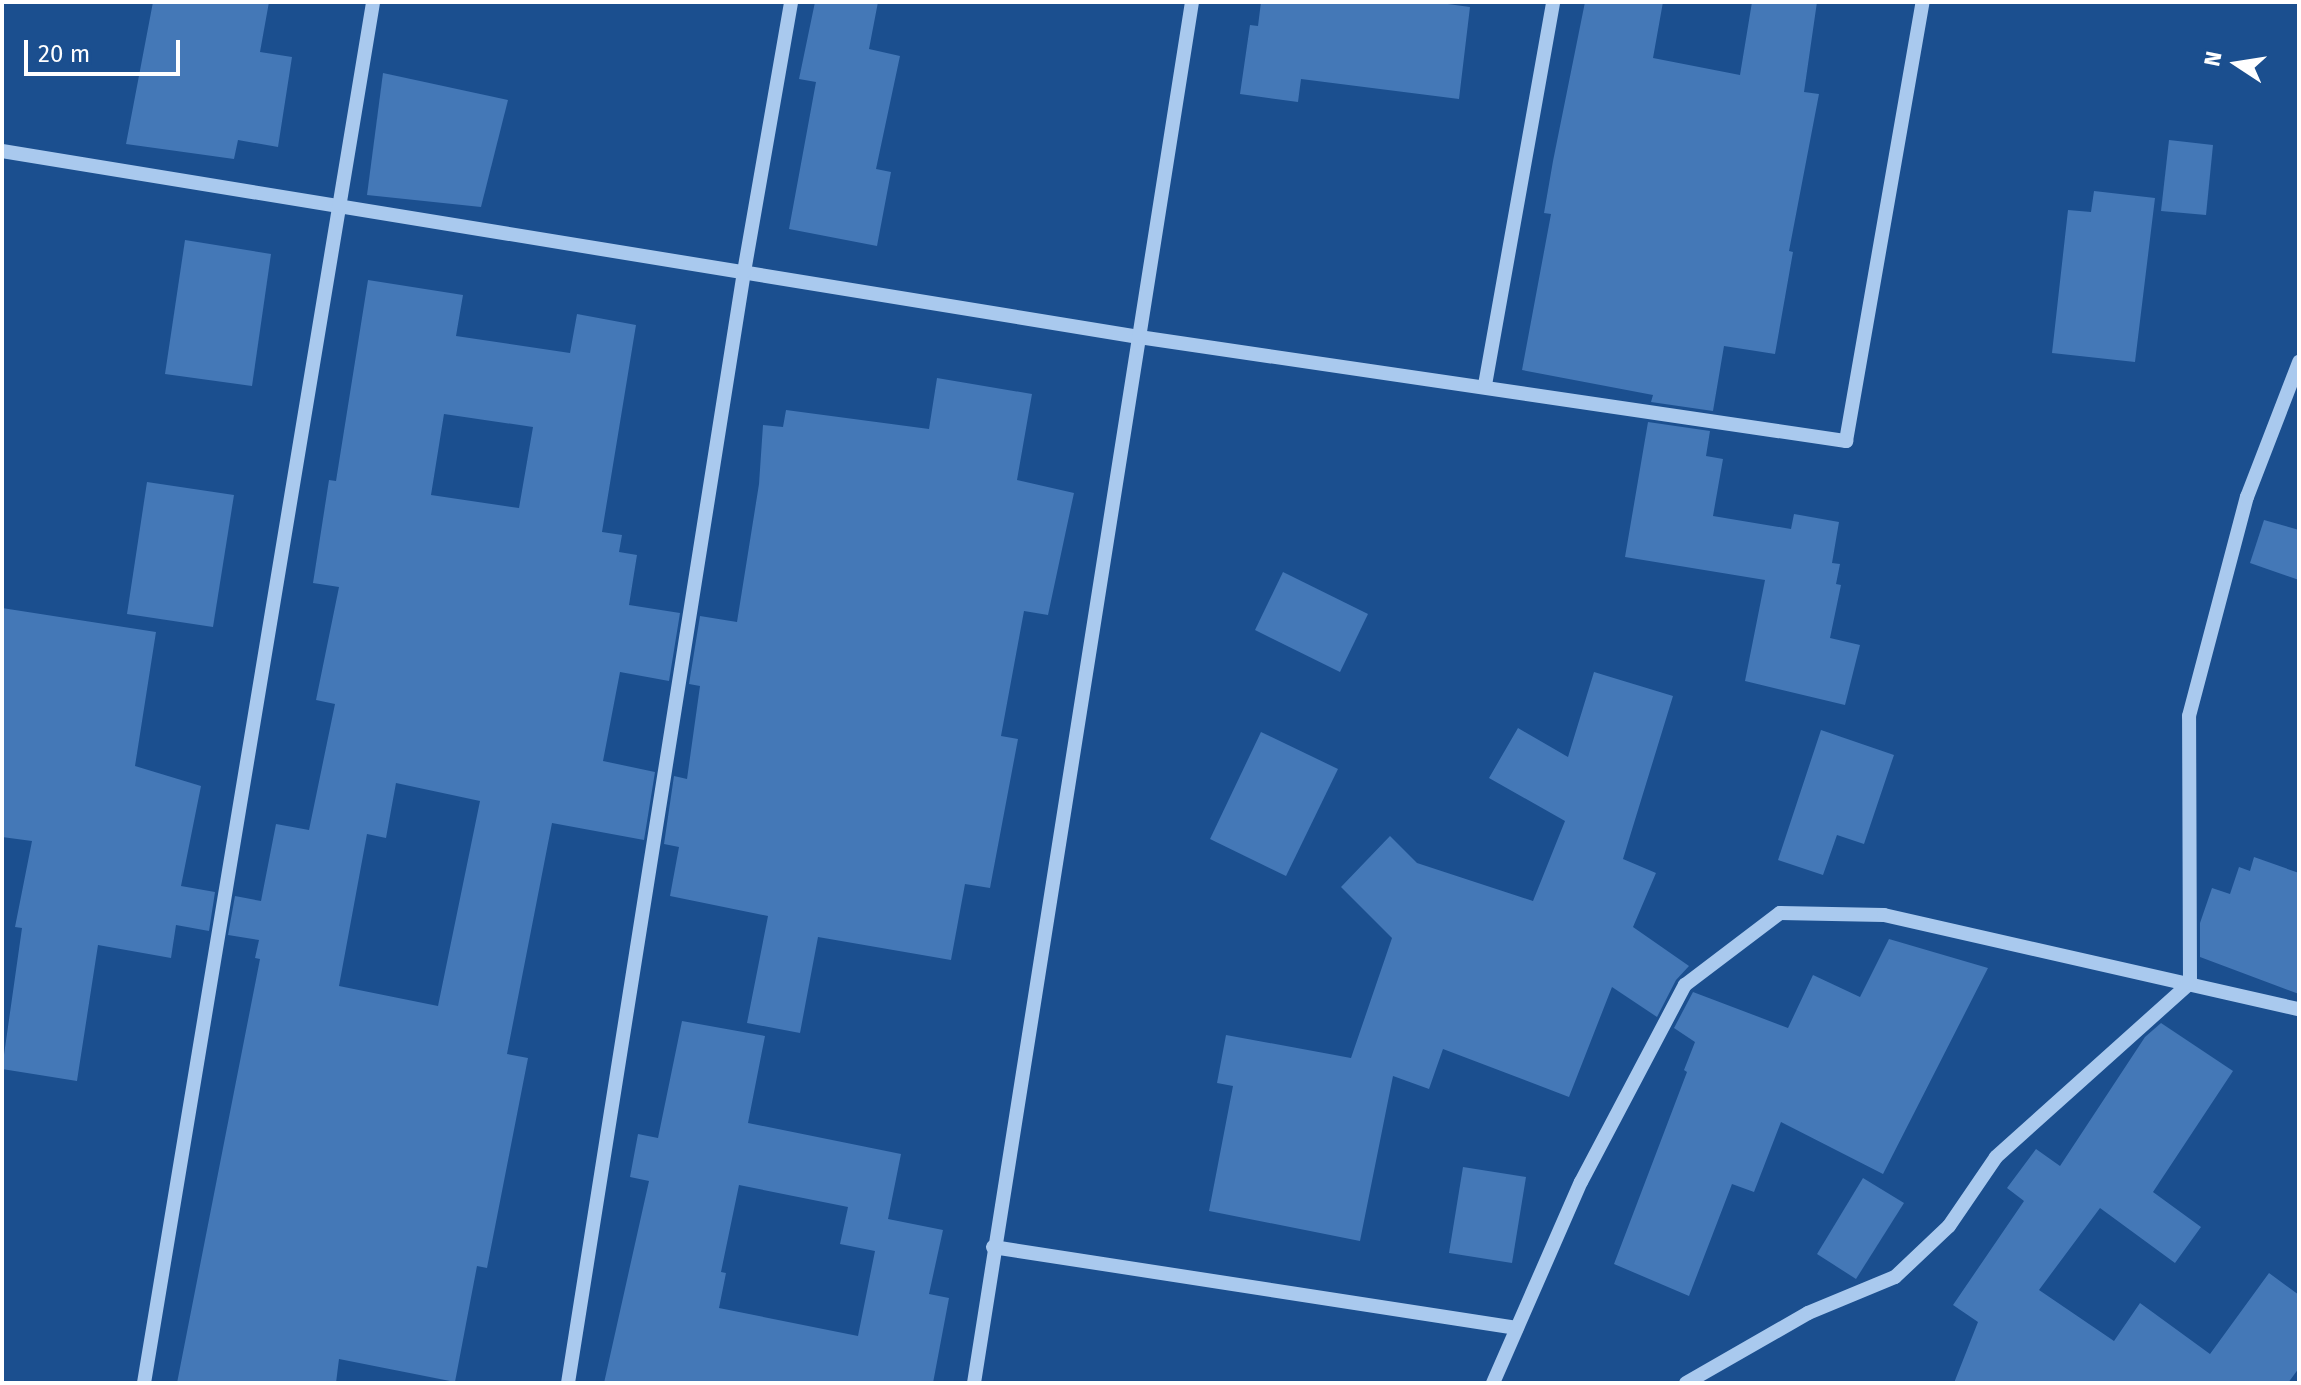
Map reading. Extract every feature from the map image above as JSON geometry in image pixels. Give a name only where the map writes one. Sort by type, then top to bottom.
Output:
[{"type":"street","points":[[144,1383],[373,2]]},
{"type":"street","points":[[568,1383],[744,272],[791,2]]},
{"type":"street","points":[[974,1383],[993,1247],[1192,2]]},
{"type":"street","points":[[1485,385],[1553,2]]},
{"type":"street","points":[[2,151],[1139,337],[1485,385],[1846,441],[1923,2]]},
{"type":"street","points":[[1686,1383],[1808,1313],[1895,1277],[1949,1226],[1996,1157],[2190,983],[2189,716],[2247,497],[2299,362]]},
{"type":"street","points":[[1493,1383],[1581,1182],[1685,985],[1780,913],[1884,915],[2299,1009]]},
{"type":"street","points":[[993,1247],[1517,1328]]},
{"type":"building","points":[[153,2],[269,2],[260,52],[292,57],[278,147],[238,140],[234,159],[126,144]]},
{"type":"building","points":[[815,2],[878,2],[869,49],[900,56],[876,169],[891,172],[877,246],[789,229],[816,82],[799,79]]},
{"type":"building","points":[[1261,2],[1433,2],[1470,7],[1459,99],[1301,79],[1298,102],[1240,94],[1250,25],[1258,26]]},
{"type":"building","points":[[1585,2],[1663,2],[1653,58],[1740,75],[1752,2],[1817,2],[1804,92],[1819,94],[1789,251],[1793,252],[1775,354],[1724,346],[1713,411],[1651,402],[1653,395],[1522,370],[1551,214],[1544,213]]},
{"type":"building","points":[[383,73],[508,100],[481,207],[367,195]]},
{"type":"building","points":[[2169,140],[2213,145],[2206,215],[2161,211]]},
{"type":"building","points":[[2094,191],[2155,198],[2135,362],[2052,353],[2068,210],[2091,212]]},
{"type":"building","points":[[185,240],[271,254],[252,386],[165,374]]},
{"type":"building","points":[[368,280],[463,295],[456,336],[570,353],[577,314],[636,325],[602,532],[622,535],[619,552],[637,555],[629,605],[680,613],[669,681],[620,672],[603,761],[655,772],[644,840],[552,823],[507,1054],[528,1058],[487,1268],[477,1266],[455,1382],[339,1359],[336,1383],[177,1383],[260,959],[255,958],[259,940],[228,935],[235,896],[261,901],[276,824],[309,830],[335,704],[316,700],[339,587],[313,583],[329,480],[336,481]],"holes":[[[444,414],[533,427],[519,508],[431,495]],[[396,783],[480,801],[438,1006],[339,986],[367,834],[386,838]]]},
{"type":"building","points":[[937,378],[1032,394],[1017,480],[1074,493],[1048,615],[1024,611],[1001,736],[1018,739],[990,888],[965,884],[951,960],[818,937],[800,1033],[747,1023],[768,916],[670,896],[679,847],[664,844],[674,776],[687,779],[700,686],[689,684],[700,616],[737,622],[759,484],[763,425],[783,427],[786,410],[929,429]]},
{"type":"building","points":[[1648,422],[1710,431],[1706,456],[1723,459],[1713,516],[1791,529],[1794,514],[1839,522],[1832,563],[1840,564],[1836,584],[1841,585],[1830,638],[1860,645],[1845,705],[1745,681],[1765,580],[1625,557]]},
{"type":"building","points":[[147,482],[234,495],[213,627],[127,614]]},
{"type":"building","points":[[2264,520],[2299,530],[2299,580],[2250,563]]},
{"type":"building","points":[[1283,572],[1368,614],[1340,672],[1255,630]]},
{"type":"building","points":[[2,608],[156,632],[135,766],[201,786],[181,886],[215,892],[209,931],[176,925],[171,958],[98,945],[77,1081],[2,1069],[22,928],[15,927],[32,841],[2,837]]},
{"type":"building","points":[[1594,672],[1673,696],[1623,859],[1656,873],[1633,927],[1689,966],[1676,980],[1657,1017],[1612,987],[1569,1097],[1443,1049],[1429,1089],[1393,1076],[1360,1241],[1209,1211],[1233,1086],[1217,1083],[1226,1035],[1351,1058],[1392,938],[1341,887],[1390,836],[1417,863],[1533,901],[1565,821],[1489,778],[1518,728],[1568,757]]},
{"type":"building","points":[[1821,730],[1894,755],[1864,844],[1837,835],[1823,875],[1778,860]]},
{"type":"building","points":[[1261,732],[1338,769],[1286,876],[1210,839]]},
{"type":"building","points":[[2254,857],[2299,873],[2299,994],[2200,957],[2200,923],[2212,888],[2230,894],[2239,867],[2250,871]]},
{"type":"building","points":[[1889,939],[1988,968],[1883,1174],[1781,1122],[1754,1192],[1732,1184],[1689,1296],[1614,1264],[1687,1072],[1684,1070],[1695,1042],[1674,1028],[1693,992],[1788,1028],[1813,975],[1860,997]]},
{"type":"building","points":[[682,1021],[765,1036],[748,1123],[901,1154],[888,1219],[943,1230],[929,1294],[949,1298],[933,1383],[604,1383],[649,1181],[630,1177],[638,1134],[658,1138]],"holes":[[[739,1185],[848,1207],[840,1244],[875,1251],[858,1336],[719,1308],[726,1273],[721,1272]]]},
{"type":"building","points":[[2161,1023],[2233,1071],[2153,1192],[2201,1227],[2175,1263],[2100,1208],[2039,1290],[2114,1341],[2140,1303],[2210,1354],[2269,1273],[2299,1295],[2299,1368],[2288,1383],[1954,1383],[1978,1322],[1953,1305],[2024,1201],[2007,1188],[2036,1149],[2060,1166],[2145,1037]]},
{"type":"building","points":[[1463,1167],[1526,1177],[1512,1263],[1449,1253]]},
{"type":"building","points":[[1863,1178],[1904,1203],[1856,1279],[1817,1254]]}]
